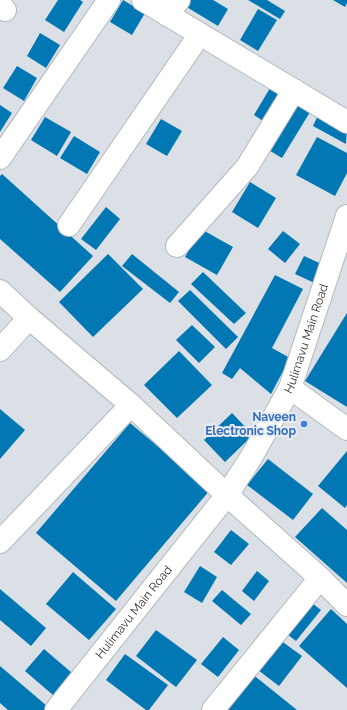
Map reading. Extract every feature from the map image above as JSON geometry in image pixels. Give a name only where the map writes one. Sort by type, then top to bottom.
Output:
[{"type":"street","points":[[0,158],[109,0]]},
{"type":"street","points":[[143,0],[173,7],[200,34],[347,122]]},
{"type":"street","points":[[68,225],[200,34]]},
{"type":"street","points":[[177,246],[247,166],[294,90]]},
{"type":"street","name":"Hulimavu Main Road","points":[[56,710],[226,495],[252,456],[290,388],[347,216]]},
{"type":"street","points":[[0,291],[29,318],[131,405],[226,495],[320,578],[347,605]]},
{"type":"street","points":[[0,350],[29,318]]},
{"type":"street","points":[[290,388],[347,429]]},
{"type":"street","points":[[0,542],[131,405]]},
{"type":"street","points":[[213,710],[320,578]]},
{"type":"building","points":[[58,0],[80,0],[83,2],[64,32],[45,20]]},
{"type":"building","points":[[123,0],[145,13],[132,35],[110,22]]},
{"type":"building","points":[[188,0],[213,0],[228,9],[218,26],[185,6]]},
{"type":"building","points":[[248,0],[267,0],[285,11],[280,19]]},
{"type":"building","points":[[333,0],[347,0],[347,3],[345,7]]},
{"type":"building","points":[[258,9],[277,20],[258,51],[240,40]]},
{"type":"building","points":[[40,33],[60,45],[46,68],[27,56]]},
{"type":"building","points":[[17,66],[37,78],[24,101],[3,88]]},
{"type":"building","points":[[270,88],[282,95],[266,123],[254,115]]},
{"type":"building","points":[[289,99],[310,112],[282,158],[262,146]]},
{"type":"building","points":[[0,105],[12,113],[0,132]]},
{"type":"building","points":[[320,111],[347,125],[346,144],[313,126]]},
{"type":"building","points":[[45,117],[71,132],[57,156],[31,140]]},
{"type":"building","points":[[161,119],[182,131],[167,156],[146,144]]},
{"type":"building","points":[[74,136],[100,152],[87,174],[60,158]]},
{"type":"building","points":[[317,137],[347,153],[347,173],[335,196],[296,175]]},
{"type":"building","points":[[2,174],[93,256],[60,292],[0,239],[0,176]]},
{"type":"building","points":[[250,182],[276,198],[258,228],[232,212]]},
{"type":"building","points":[[106,207],[120,219],[96,250],[81,239]]},
{"type":"building","points":[[201,229],[233,247],[217,275],[185,257]]},
{"type":"building","points":[[283,231],[300,244],[285,263],[268,249]]},
{"type":"building","points":[[108,254],[143,289],[93,337],[59,302]]},
{"type":"building","points":[[132,254],[179,292],[170,303],[122,266]]},
{"type":"building","points":[[304,256],[328,267],[319,285],[295,274]]},
{"type":"building","points":[[203,272],[246,313],[234,324],[191,284]]},
{"type":"building","points":[[275,275],[303,289],[272,348],[290,358],[271,394],[240,368],[232,379],[222,373]]},
{"type":"building","points":[[190,290],[238,337],[226,349],[178,301]]},
{"type":"building","points":[[347,313],[347,407],[305,381]]},
{"type":"building","points":[[192,325],[215,347],[199,363],[176,340]]},
{"type":"building","points":[[179,351],[212,385],[177,418],[144,385]]},
{"type":"building","points":[[0,409],[25,430],[0,459]]},
{"type":"building","points":[[232,413],[253,435],[225,462],[204,440]]},
{"type":"building","points":[[130,423],[210,490],[116,601],[36,533]]},
{"type":"building","points":[[347,451],[347,505],[345,508],[318,486]]},
{"type":"building","points":[[268,459],[313,494],[293,520],[247,485]]},
{"type":"building","points":[[322,508],[347,530],[347,583],[295,537]]},
{"type":"building","points":[[231,530],[249,544],[231,565],[214,552]]},
{"type":"building","points":[[200,566],[217,577],[202,603],[184,592]]},
{"type":"building","points":[[257,571],[269,581],[254,601],[242,591]]},
{"type":"building","points":[[73,572],[116,609],[89,640],[46,604]]},
{"type":"building","points":[[0,589],[46,628],[31,646],[0,620]]},
{"type":"building","points":[[222,590],[251,614],[241,625],[212,601]]},
{"type":"building","points":[[308,600],[321,610],[296,641],[283,631]]},
{"type":"building","points":[[331,609],[347,624],[347,688],[299,646]]},
{"type":"building","points":[[156,630],[197,660],[176,687],[136,656]]},
{"type":"building","points":[[223,637],[239,650],[218,677],[201,664]]},
{"type":"building","points":[[280,640],[302,656],[279,686],[258,670]]},
{"type":"building","points":[[44,649],[72,673],[53,695],[25,671]]},
{"type":"building","points":[[125,654],[168,685],[149,710],[146,710],[106,680]]},
{"type":"building","points":[[0,666],[47,706],[44,710],[8,710],[0,703]]},
{"type":"building","points":[[252,674],[297,710],[224,710]]},
{"type":"place","name":"Naveen Electronic Shop","points":[[304,424]]}]
